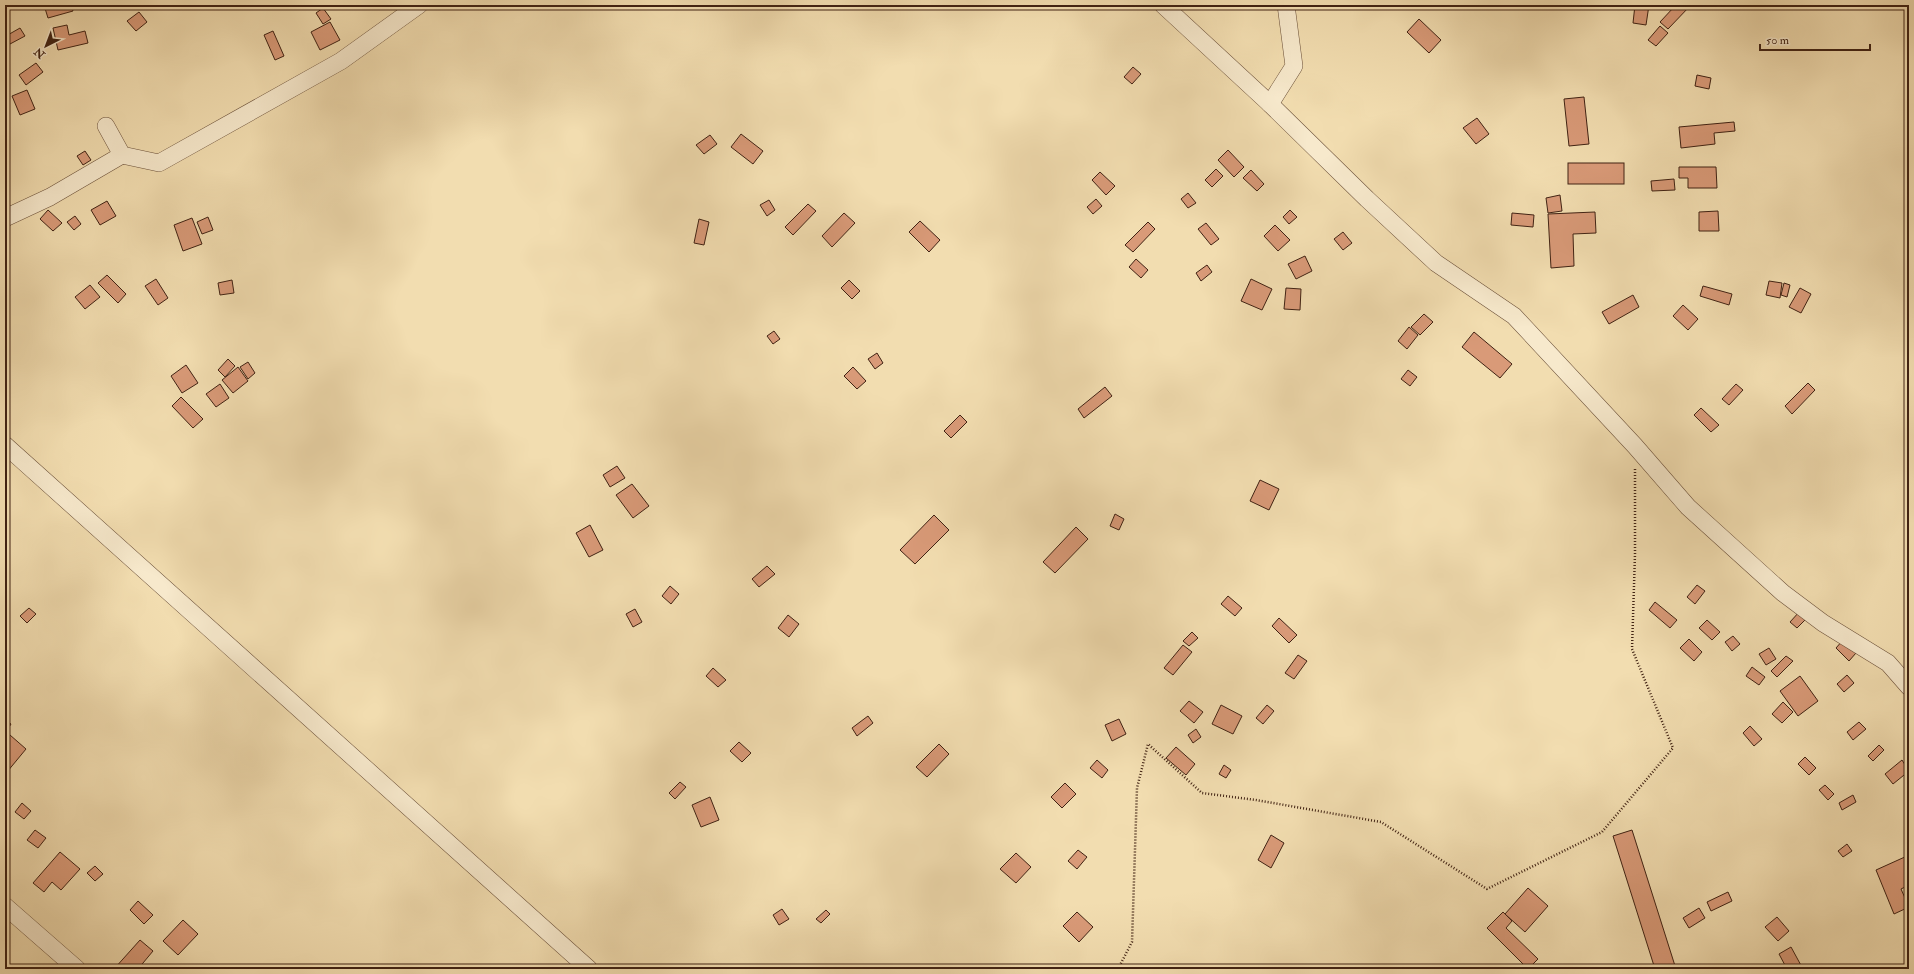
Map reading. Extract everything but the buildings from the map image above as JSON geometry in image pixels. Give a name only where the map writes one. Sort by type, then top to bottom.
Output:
[{"type":"street","points":[[5,218],[50,197],[122,154],[159,163],[342,61],[419,5]]},
{"type":"street","points":[[1163,5],[1270,104],[1367,199],[1436,263],[1514,316],[1636,446],[1688,507],[1783,593],[1823,623],[1888,663],[1909,687]]},
{"type":"street","points":[[1270,104],[1294,66],[1286,5]]},
{"type":"street","points":[[106,126],[122,154]]},
{"type":"street","points":[[5,445],[589,969]]},
{"type":"street","points":[[5,906],[77,969]]},
{"type":"path","points":[[1118,969],[1132,942],[1138,788],[1148,744],[1202,793],[1256,800],[1381,822],[1487,890],[1602,832],[1672,748],[1632,649],[1636,446]]}]
